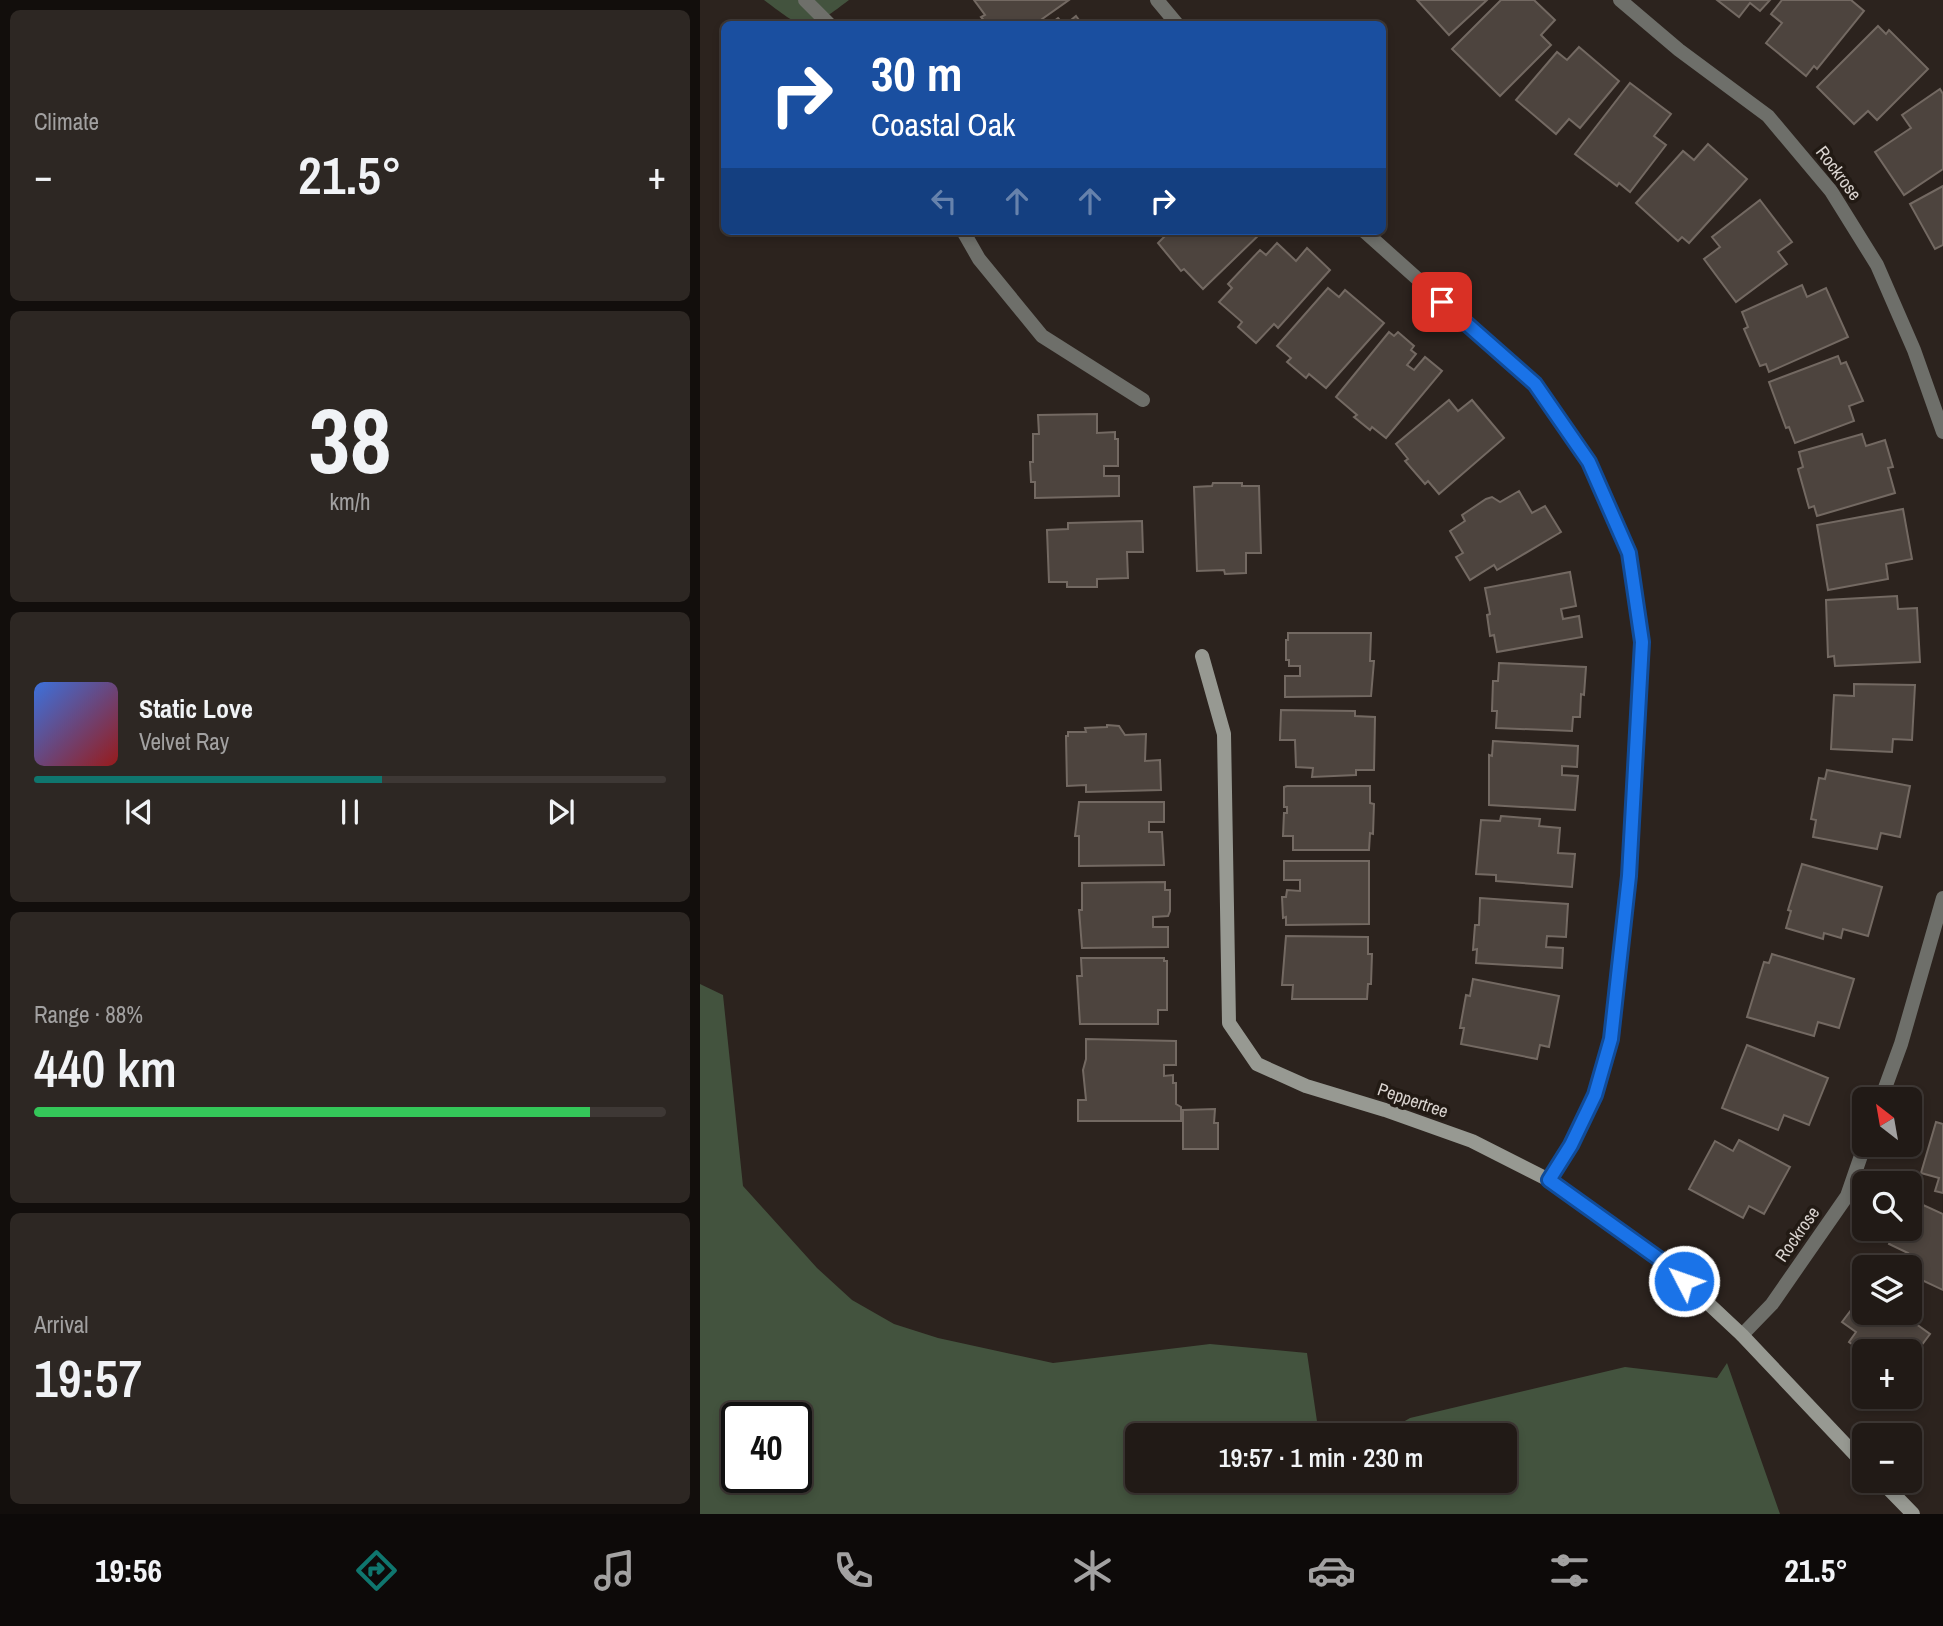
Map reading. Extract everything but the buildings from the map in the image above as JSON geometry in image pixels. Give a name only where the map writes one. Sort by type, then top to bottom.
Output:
[{"type":"street","points":[[805,0],[826,21]]},
{"type":"street","points":[[1157,0],[1174,21]]},
{"type":"street","name":"Rockrose","points":[[1620,0],[1679,50],[1768,116],[1831,191],[1877,265],[1914,350],[1943,432]]},
{"type":"street","points":[[965,235],[979,258],[1042,336],[1143,400]]},
{"type":"street","points":[[1368,235],[1535,384],[1589,462],[1629,553],[1642,642],[1629,876],[1611,1039],[1595,1095],[1571,1145],[1549,1180]]},
{"type":"street","name":"Peppertree","points":[[1202,656],[1224,734],[1228,1023],[1257,1064],[1306,1086],[1472,1141],[1549,1180],[1665,1263],[1742,1335],[1852,1451]]},
{"type":"street","points":[[1885,1087],[1943,898]]},
{"type":"street","name":"Rockrose","points":[[1742,1335],[1772,1304],[1847,1196],[1860,1157]]},
{"type":"street","points":[[1893,1493],[1913,1514]]},
{"type":"green space","points":[[764,0],[849,0],[818,21],[790,19]]},
{"type":"green space","points":[[700,984],[723,995],[743,1186],[817,1268],[852,1300],[894,1324],[938,1338],[1053,1363],[1210,1344],[1307,1353],[1317,1423],[1125,1423],[1125,1493],[1517,1493],[1517,1423],[1401,1423],[1410,1418],[1625,1367],[1717,1378],[1727,1363],[1780,1514],[700,1514]]},
{"type":"route","points":[[1442,302],[1535,384],[1589,462],[1629,553],[1642,642],[1629,876],[1611,1039],[1595,1095],[1571,1145],[1549,1180],[1665,1263],[1684,1281]]}]
